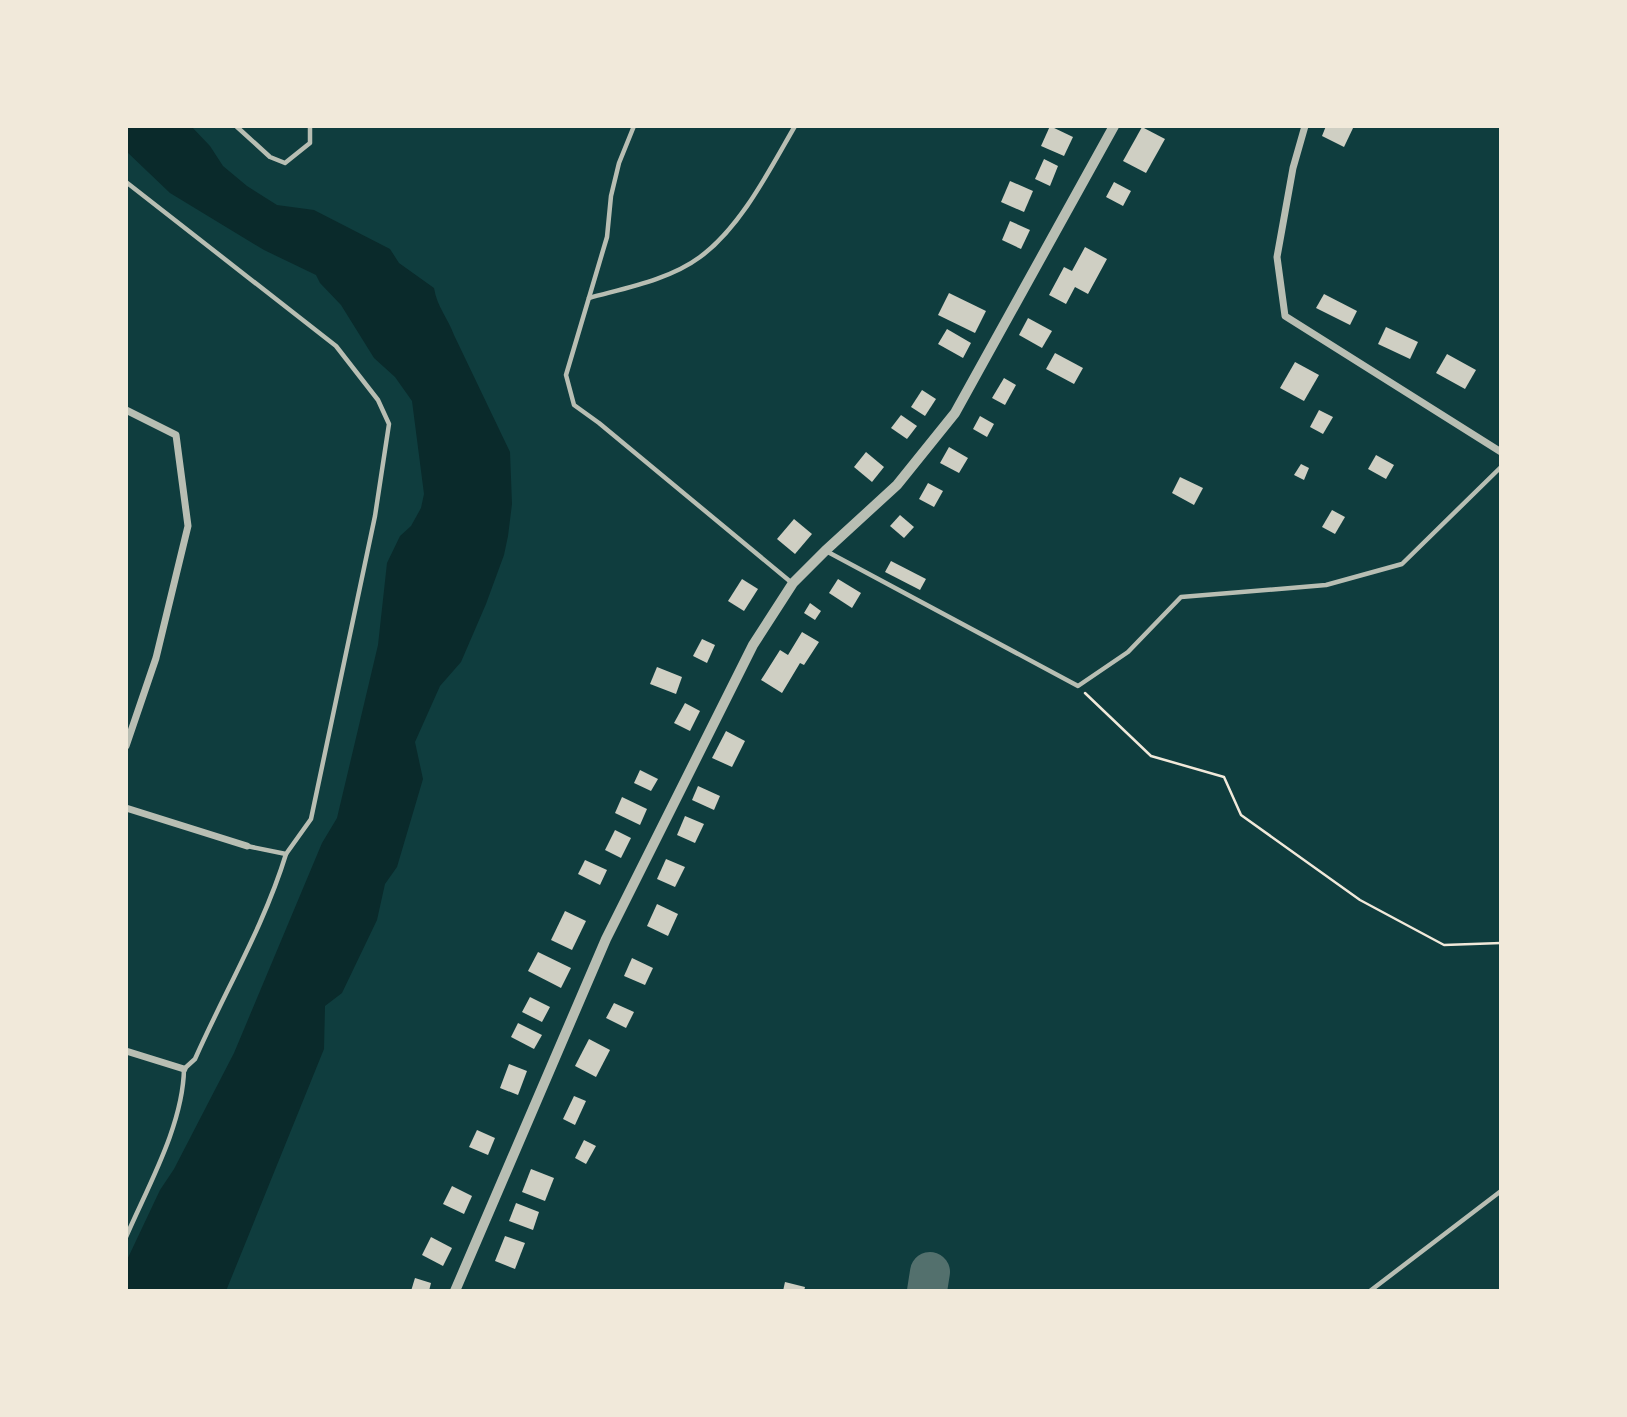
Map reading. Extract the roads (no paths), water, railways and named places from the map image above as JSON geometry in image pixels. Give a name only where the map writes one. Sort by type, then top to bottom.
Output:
[{"type":"street","points":[[455,1291],[606,939],[753,645],[793,583],[897,485],[955,413],[1114,126]]},
{"type":"street","points":[[1305,126],[1293,168],[1277,257],[1285,316],[1501,452]]},
{"type":"street","points":[[126,410],[176,435],[188,526],[156,658],[126,746]]},
{"type":"street","points":[[126,808],[247,846]]},
{"type":"street","points":[[126,1051],[184,1069]]},
{"type":"lane","points":[[236,126],[271,158],[285,163],[310,143],[310,126]]},
{"type":"lane","points":[[634,126],[619,163],[611,196],[607,237],[566,375],[574,405],[793,583]]},
{"type":"lane","points":[[589,299],[657,278],[700,258],[734,226],[796,126]]},
{"type":"lane","points":[[126,182],[336,346],[378,400],[389,424],[375,516],[311,819],[286,854],[278,881],[247,950],[195,1059],[184,1069],[183,1086],[168,1141],[126,1237]]},
{"type":"lane","points":[[825,551],[1078,686],[1128,652],[1181,597],[1326,585],[1402,564],[1501,467]]},
{"type":"lane","points":[[247,846],[286,854]]},
{"type":"lane","points":[[1370,1291],[1501,1191]]},
{"type":"water","points":[[126,126],[191,126],[210,146],[223,166],[247,186],[277,205],[314,210],[390,249],[399,263],[434,288],[440,307],[510,452],[512,504],[504,555],[461,662],[440,686],[415,742],[423,779],[397,867],[385,884],[377,920],[342,993],[325,1006],[324,1049],[226,1291],[126,1291],[126,1262],[160,1190],[174,1169],[234,1053],[322,843],[337,818],[378,645],[387,563],[400,536],[411,526],[421,508],[424,494],[412,401],[395,377],[374,358],[341,305],[316,275],[264,250],[170,193],[126,151]]}]
